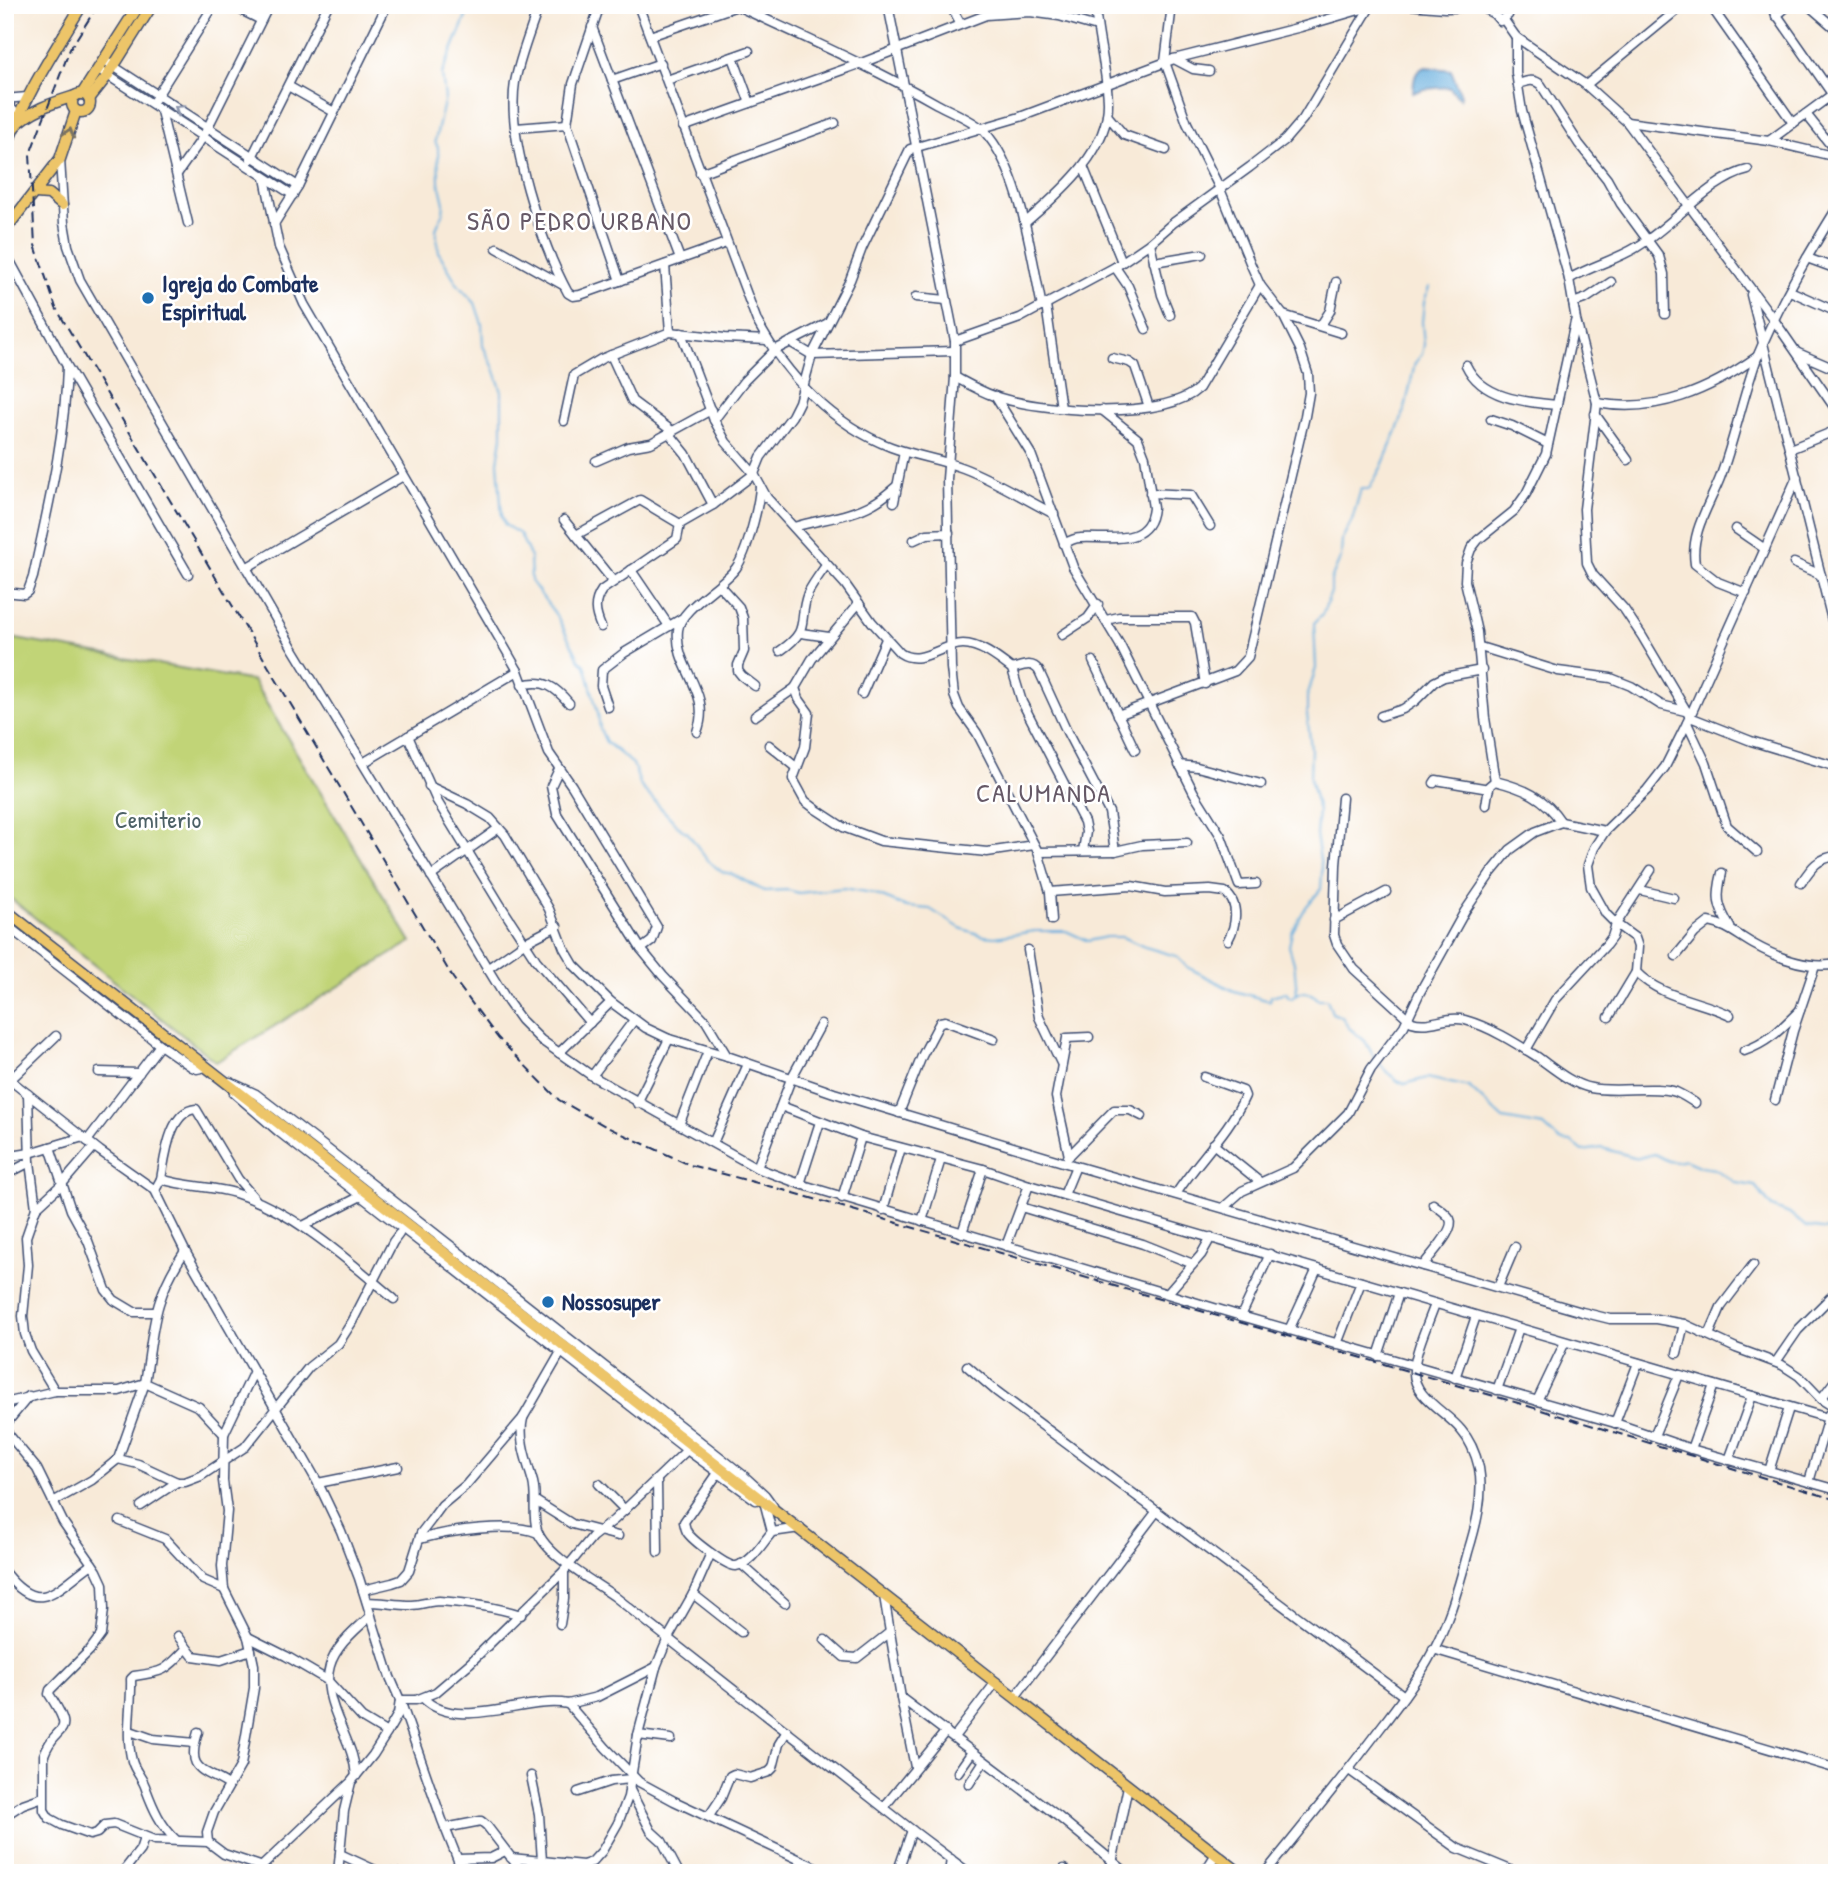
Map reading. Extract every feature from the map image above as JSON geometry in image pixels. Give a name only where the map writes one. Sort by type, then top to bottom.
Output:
[{"type":"main road","points":[[5,151],[34,82],[82,5]]},
{"type":"main road","points":[[13,129],[28,115],[48,105],[82,96],[100,64],[139,12],[152,5]]},
{"type":"main road","points":[[5,230],[10,218],[35,193],[60,159],[76,111],[72,104],[110,71],[139,12]]},
{"type":"main road","points":[[34,82],[38,95],[48,105]]},
{"type":"main road","points":[[76,111],[87,110],[90,104],[82,96]]},
{"type":"main road","points":[[35,193],[49,194],[62,205]]},
{"type":"main road","points":[[5,910],[1240,1873]]},
{"type":"street","points":[[152,104],[214,5]]},
{"type":"street","points":[[231,5],[261,20]]},
{"type":"street","points":[[177,174],[203,137],[269,5]]},
{"type":"street","points":[[247,166],[328,5]]},
{"type":"street","points":[[274,224],[298,186],[387,5]]},
{"type":"street","points":[[539,5],[515,83],[516,128],[527,183],[541,228],[568,293],[573,296],[726,243]]},
{"type":"street","points":[[600,5],[573,84],[567,124],[620,281]]},
{"type":"street","points":[[638,5],[726,243],[767,340],[804,386],[835,416],[867,436],[904,452],[980,476],[1054,514]]},
{"type":"street","points":[[888,5],[945,284],[954,346],[955,377],[948,464],[954,695],[959,708],[977,733],[1036,848],[1050,892],[1052,920]]},
{"type":"street","points":[[950,5],[960,23]]},
{"type":"street","points":[[1025,223],[1083,166],[1093,151],[1107,115],[1107,86],[1096,5]]},
{"type":"street","points":[[1118,715],[1236,671],[1248,657],[1309,393],[1308,374],[1300,349],[1283,314],[1261,285],[1220,188],[1187,123],[1165,62],[1172,5]]},
{"type":"street","points":[[1408,5],[1445,8],[1478,6],[1494,14],[1497,20],[1504,20]]},
{"type":"street","points":[[1586,85],[1683,5]]},
{"type":"street","points":[[1710,5],[1793,123]]},
{"type":"street","points":[[1769,141],[1836,95],[1770,5]]},
{"type":"street","points":[[1776,16],[1789,5]]},
{"type":"street","points":[[1808,5],[1837,30]]},
{"type":"street","points":[[650,36],[736,6],[904,84],[983,129],[1005,164],[1025,223],[1044,306],[1061,408]]},
{"type":"street","points":[[601,627],[596,601],[602,590],[677,540],[680,524],[712,505],[754,474],[761,457],[792,416],[812,355],[826,324],[850,280],[862,248],[906,155],[916,146],[983,129],[1107,86],[1174,59],[1373,6]]},
{"type":"street","points":[[790,342],[812,355],[954,346],[1044,306],[1118,264],[1150,243],[1285,140],[1303,119],[1373,6]]},
{"type":"street","points":[[1494,14],[1496,9],[1504,6],[1508,12],[1504,20]]},
{"type":"street","points":[[683,127],[898,49],[987,10],[1059,16],[1097,27]]},
{"type":"street","points":[[1504,20],[1516,37],[1586,85],[1627,122],[1774,320],[1837,411]]},
{"type":"street","points":[[592,27],[680,259]]},
{"type":"street","points":[[1516,37],[1518,84],[1528,135],[1569,279],[1576,320],[1597,402],[1584,509],[1587,563],[1593,575],[1636,627],[1687,717],[1727,826],[1757,852]]},
{"type":"street","points":[[667,80],[749,51]]},
{"type":"street","points":[[733,57],[750,103]]},
{"type":"street","points":[[1174,59],[1193,69],[1209,71]]},
{"type":"street","points":[[612,80],[661,63]]},
{"type":"street","points":[[100,64],[161,111],[293,195]]},
{"type":"street","points":[[110,71],[157,95],[298,186]]},
{"type":"street","points":[[1518,84],[1531,80],[1541,85],[1579,144],[1659,256],[1662,264],[1665,314]]},
{"type":"street","points":[[288,86],[334,112]]},
{"type":"street","points":[[5,100],[27,97]]},
{"type":"street","points":[[5,100],[18,116]]},
{"type":"street","points":[[161,111],[188,223]]},
{"type":"street","points":[[1806,114],[1837,155]]},
{"type":"street","points":[[1107,115],[1124,135],[1166,150]]},
{"type":"street","points":[[1627,122],[1769,141],[1837,155]]},
{"type":"street","points":[[700,173],[835,123]]},
{"type":"street","points":[[516,128],[567,124]]},
{"type":"street","points":[[60,159],[62,205],[68,246],[80,280],[246,568],[487,968],[521,1020],[559,1053],[637,1103],[757,1168],[800,1184],[1837,1490]]},
{"type":"street","points":[[1083,166],[1118,264],[1146,329]]},
{"type":"street","points":[[1569,279],[1646,241],[1688,206],[1737,172],[1748,170]]},
{"type":"street","points":[[265,178],[283,259],[303,304],[403,476],[427,512],[517,671],[549,753],[572,786],[657,927],[652,941],[641,949]]},
{"type":"street","points":[[1746,593],[1704,573],[1695,564],[1692,551],[1699,526],[1720,477],[1758,356],[1807,258],[1837,208]]},
{"type":"street","points":[[1150,243],[1162,295],[1170,314]]},
{"type":"street","points":[[497,248],[564,285]]},
{"type":"street","points":[[5,252],[67,366],[188,574]]},
{"type":"street","points":[[1154,262],[1202,254]]},
{"type":"street","points":[[1807,258],[1837,269]]},
{"type":"street","points":[[665,265],[670,332]]},
{"type":"street","points":[[1321,325],[1330,311],[1336,282]]},
{"type":"street","points":[[1573,303],[1587,298],[1611,282]]},
{"type":"street","points":[[955,377],[995,396],[1042,407],[1102,410],[1149,407],[1187,396],[1199,388],[1261,285]]},
{"type":"street","points":[[1749,289],[1837,640]]},
{"type":"street","points":[[1790,291],[1837,312]]},
{"type":"street","points":[[916,297],[946,300]]},
{"type":"street","points":[[1283,314],[1341,333]]},
{"type":"street","points":[[1486,805],[1489,789],[1495,781],[1485,718],[1480,647],[1465,581],[1466,563],[1478,540],[1514,512],[1535,477],[1548,444],[1576,320]]},
{"type":"street","points":[[715,420],[744,381],[775,350],[826,324]]},
{"type":"street","points":[[564,421],[574,375],[611,355],[670,332],[767,340]]},
{"type":"street","points":[[681,333],[710,410],[726,442],[754,474],[767,498],[827,564],[886,639],[900,653],[911,658],[951,646],[974,646],[1013,669],[1022,702],[1084,822],[1086,832],[1083,851]]},
{"type":"street","points":[[1795,352],[1837,370]]},
{"type":"street","points":[[611,355],[632,401],[670,432],[686,454],[712,505]]},
{"type":"street","points":[[1597,402],[1641,407],[1678,400],[1758,356]]},
{"type":"street","points":[[1112,358],[1135,366],[1149,407]]},
{"type":"street","points":[[1466,365],[1470,373],[1492,392],[1520,401],[1557,405]]},
{"type":"street","points":[[5,592],[28,592],[33,577],[59,456],[66,404],[67,366]]},
{"type":"street","points":[[995,396],[1031,454],[1073,567],[1098,604],[1179,765],[1221,836],[1238,883],[1245,886],[1256,884]]},
{"type":"street","points":[[596,461],[628,447],[651,443],[710,410]]},
{"type":"street","points":[[1064,544],[1077,538],[1136,536],[1152,517],[1145,457],[1138,439],[1102,410]]},
{"type":"street","points":[[1595,414],[1628,460]]},
{"type":"street","points":[[1491,419],[1548,444]]},
{"type":"street","points":[[1790,449],[1837,430]]},
{"type":"street","points":[[894,502],[904,452]]},
{"type":"street","points":[[246,568],[403,476]]},
{"type":"street","points":[[1609,1017],[1636,972],[1638,947],[1634,938],[1606,914],[1591,887],[1588,865],[1594,848],[1605,831],[1647,790],[1665,767],[1797,477]]},
{"type":"street","points":[[608,707],[601,686],[602,670],[624,653],[681,619],[736,569],[743,556],[758,507],[760,485]]},
{"type":"street","points":[[794,527],[840,517],[875,503],[897,486]]},
{"type":"street","points":[[1150,493],[1191,495],[1210,526]]},
{"type":"street","points":[[576,535],[640,500],[680,524]]},
{"type":"street","points":[[564,520],[612,581]]},
{"type":"street","points":[[1737,529],[1765,549]]},
{"type":"street","points":[[914,540],[926,534],[949,533]]},
{"type":"street","points":[[1794,563],[1821,575]]},
{"type":"street","points":[[780,651],[801,633],[808,594],[827,564]]},
{"type":"street","points":[[631,570],[669,626]]},
{"type":"street","points":[[720,586],[739,607],[743,618],[744,651],[738,671],[755,686]]},
{"type":"street","points":[[755,716],[795,688],[812,659],[859,603]]},
{"type":"street","points":[[1062,635],[1088,618],[1098,604]]},
{"type":"street","points":[[1106,620],[1119,617],[1192,617],[1205,684]]},
{"type":"street","points":[[681,619],[678,629],[679,646],[685,667],[702,702],[697,732]]},
{"type":"street","points":[[801,633],[829,637]]},
{"type":"street","points":[[862,694],[886,639]]},
{"type":"street","points":[[1480,647],[1558,671],[1611,678],[1687,717],[1751,741],[1837,767]]},
{"type":"street","points":[[1093,661],[1135,750]]},
{"type":"street","points":[[1013,669],[1030,664],[1040,671],[1067,732],[1109,812],[1115,850]]},
{"type":"street","points":[[1381,716],[1403,709],[1434,682],[1444,677],[1482,670]]},
{"type":"street","points":[[363,763],[517,671]]},
{"type":"street","points":[[522,685],[544,683],[556,688],[569,703]]},
{"type":"street","points":[[795,688],[809,713],[809,722],[805,747],[793,779],[794,784],[805,801],[843,827],[864,836],[881,841],[987,852],[1036,848],[1115,850],[1142,845],[1187,843]]},
{"type":"street","points":[[408,736],[429,786],[524,943],[590,1023]]},
{"type":"street","points":[[769,745],[796,767]]},
{"type":"street","points":[[1179,765],[1222,773],[1261,785]]},
{"type":"street","points":[[559,769],[551,786],[557,814],[641,949],[706,1021],[727,1056]]},
{"type":"street","points":[[1434,783],[1436,780],[1489,789]]},
{"type":"street","points":[[1495,781],[1543,800],[1561,822]]},
{"type":"street","points":[[429,786],[490,818],[499,828],[557,926],[564,948],[574,965],[611,1002],[634,1020],[669,1040],[727,1056],[899,1113],[1067,1159],[1076,1166],[1610,1320],[1656,1319],[1684,1324],[1776,1362],[1799,1376],[1834,1409],[1828,1418],[1809,1482]]},
{"type":"street","points":[[1342,798],[1334,935],[1353,969],[1412,1022],[1420,1024],[1444,1018],[1464,1020],[1526,1050],[1579,1084],[1607,1089],[1665,1090],[1676,1092],[1695,1103]]},
{"type":"street","points":[[1224,1207],[1242,1191],[1288,1172],[1336,1128],[1357,1100],[1376,1061],[1400,1033],[1450,938],[1491,873],[1510,850],[1550,825],[1561,822],[1605,831]]},
{"type":"street","points":[[431,876],[499,828]]},
{"type":"street","points":[[1801,883],[1820,859],[1837,856]]},
{"type":"street","points":[[1526,1050],[1555,1000],[1612,937],[1616,924],[1651,870]]},
{"type":"street","points":[[1722,873],[1717,898],[1719,908],[1730,928]]},
{"type":"street","points":[[1225,892],[1238,883]]},
{"type":"street","points":[[1050,892],[1132,886],[1165,892],[1225,892],[1230,895],[1236,918],[1228,940]]},
{"type":"street","points":[[1640,890],[1674,898]]},
{"type":"street","points":[[1335,920],[1386,892]]},
{"type":"street","points":[[1676,956],[1704,924],[1709,922],[1730,928],[1773,954],[1815,966],[1837,964]]},
{"type":"street","points":[[5,924],[192,1068],[206,1067]]},
{"type":"street","points":[[487,968],[524,943],[557,926]]},
{"type":"street","points":[[1028,950],[1039,1017],[1061,1063]]},
{"type":"street","points":[[1775,1100],[1815,966]]},
{"type":"street","points":[[1636,972],[1668,994],[1730,1015]]},
{"type":"street","points":[[559,1053],[611,1002]]},
{"type":"street","points":[[1744,1051],[1773,1037],[1800,1009]]},
{"type":"street","points":[[592,1076],[634,1020]]},
{"type":"street","points":[[899,1113],[922,1056],[940,1022],[945,1021],[994,1039]]},
{"type":"street","points":[[757,1168],[791,1079],[821,1024]]},
{"type":"street","points":[[1067,1159],[1056,1097],[1061,1063],[1069,1036],[1088,1037]]},
{"type":"street","points":[[56,1037],[8,1078],[155,1190],[185,1251],[318,1483],[341,1531],[390,1676],[463,1873]]},
{"type":"street","points":[[637,1103],[669,1040]]},
{"type":"street","points":[[36,1208],[62,1184],[88,1141],[160,1045]]},
{"type":"street","points":[[679,1125],[708,1051]]},
{"type":"street","points":[[713,1143],[748,1064]]},
{"type":"street","points":[[99,1072],[139,1073]]},
{"type":"street","points":[[218,1076],[253,1110],[361,1196],[687,1450],[770,1507],[772,1532]]},
{"type":"street","points":[[1176,1194],[1242,1103],[1245,1093],[1204,1077]]},
{"type":"street","points":[[28,1094],[30,1158],[36,1208],[26,1237],[28,1265],[24,1334],[55,1391]]},
{"type":"street","points":[[781,1106],[861,1137],[983,1170],[1828,1418]]},
{"type":"street","points":[[155,1190],[161,1179],[167,1139],[188,1111],[196,1109],[246,1191],[261,1204]]},
{"type":"street","points":[[1067,1159],[1114,1110],[1130,1110],[1142,1116]]},
{"type":"street","points":[[800,1184],[820,1122]]},
{"type":"street","points":[[842,1198],[861,1137]]},
{"type":"street","points":[[5,1175],[50,1147],[88,1141]]},
{"type":"street","points":[[1213,1144],[1260,1182]]},
{"type":"street","points":[[50,1147],[71,1210],[88,1241],[106,1290],[114,1300],[134,1311],[155,1312]]},
{"type":"street","points":[[883,1210],[901,1148]]},
{"type":"street","points":[[5,1157],[30,1158]]},
{"type":"street","points":[[922,1222],[941,1159]]},
{"type":"street","points":[[1064,1195],[1076,1166]]},
{"type":"street","points":[[962,1233],[983,1170]]},
{"type":"street","points":[[161,1179],[235,1193],[261,1204],[303,1226],[394,1299]]},
{"type":"street","points":[[1006,1246],[1029,1185]]},
{"type":"street","points":[[303,1226],[361,1196]]},
{"type":"street","points":[[1423,1266],[1451,1225],[1449,1217],[1433,1204]]},
{"type":"street","points":[[1021,1207],[1143,1244],[1193,1264]]},
{"type":"street","points":[[118,1459],[138,1464],[177,1482],[185,1482],[201,1476],[245,1447],[309,1367],[338,1343],[399,1234]]},
{"type":"street","points":[[1168,1293],[1193,1264],[1211,1237]]},
{"type":"street","points":[[1498,1287],[1515,1247]]},
{"type":"street","points":[[53,1502],[92,1480],[118,1459],[145,1384],[155,1312],[166,1282],[185,1251]]},
{"type":"street","points":[[1241,1316],[1270,1254]]},
{"type":"street","points":[[1709,1335],[1721,1307],[1753,1265]]},
{"type":"street","points":[[1289,1330],[1317,1269]]},
{"type":"street","points":[[1337,1344],[1362,1282]]},
{"type":"street","points":[[1378,1356],[1399,1293]]},
{"type":"street","points":[[1776,1362],[1798,1330],[1832,1296]]},
{"type":"street","points":[[1265,1873],[1349,1770],[1404,1696],[1433,1649],[1460,1585],[1473,1536],[1480,1490],[1479,1467],[1471,1445],[1461,1429],[1420,1392],[1415,1384],[1414,1366],[1435,1304]]},
{"type":"street","points":[[1455,1378],[1476,1316]]},
{"type":"street","points":[[1677,1353],[1684,1324]]},
{"type":"street","points":[[1497,1390],[1519,1328]]},
{"type":"street","points":[[1537,1401],[1565,1342]]},
{"type":"street","points":[[363,1590],[401,1580],[409,1571],[419,1539],[436,1513],[466,1485],[523,1418],[561,1352]]},
{"type":"street","points":[[1615,1423],[1638,1363]]},
{"type":"street","points":[[967,1366],[996,1391],[1404,1696]]},
{"type":"street","points":[[208,1842],[207,1832],[214,1812],[243,1755],[254,1688],[248,1637],[224,1589],[222,1566],[227,1511],[222,1462],[225,1434],[254,1371]]},
{"type":"street","points":[[1654,1436],[1679,1375]]},
{"type":"street","points":[[1821,1399],[1837,1378]]},
{"type":"street","points":[[5,1403],[55,1391],[119,1391],[145,1384],[199,1407],[225,1434]]},
{"type":"street","points":[[1691,1449],[1714,1385]]},
{"type":"street","points":[[29,1396],[5,1428],[37,1469],[76,1544],[103,1584],[103,1624],[96,1642],[50,1690],[64,1726],[44,1755],[44,1810],[49,1818],[79,1833],[90,1835],[97,1833],[105,1825],[114,1824],[154,1840],[208,1842],[224,1854],[258,1869],[354,1779],[387,1733],[398,1714],[401,1700]]},
{"type":"street","points":[[1729,1460],[1752,1396]]},
{"type":"street","points":[[1769,1471],[1789,1408]]},
{"type":"street","points":[[523,1418],[522,1437],[537,1502],[535,1511],[538,1533],[566,1568],[592,1580],[969,1873]]},
{"type":"street","points":[[401,1700],[423,1698],[447,1683],[521,1615],[592,1537],[625,1510],[687,1450]]},
{"type":"street","points":[[318,1483],[398,1467]]},
{"type":"street","points":[[719,1474],[684,1522],[685,1530],[691,1538],[710,1553],[731,1565],[741,1564],[772,1532],[800,1528]]},
{"type":"street","points":[[657,1480],[658,1552]]},
{"type":"street","points":[[141,1506],[177,1482]]},
{"type":"street","points":[[599,1484],[625,1510]]},
{"type":"street","points":[[537,1502],[572,1524],[618,1536]]},
{"type":"street","points":[[1015,1697],[1157,1511]]},
{"type":"street","points":[[120,1521],[165,1539],[203,1580],[224,1589]]},
{"type":"street","points":[[419,1539],[461,1530],[524,1529],[538,1533]]},
{"type":"street","points":[[458,1859],[491,1858],[508,1854],[583,1865],[592,1862],[602,1851],[618,1823],[656,1667],[668,1638],[693,1594],[710,1553]]},
{"type":"street","points":[[5,1573],[25,1594],[36,1598],[45,1597],[92,1564]]},
{"type":"street","points":[[741,1564],[785,1603]]},
{"type":"street","points":[[560,1624],[565,1599],[566,1568]]},
{"type":"street","points":[[693,1594],[741,1632]]},
{"type":"street","points":[[884,1596],[915,1768]]},
{"type":"street","points":[[367,1602],[406,1605],[436,1601],[472,1603],[521,1615]]},
{"type":"street","points":[[338,1873],[344,1811],[354,1779],[352,1751],[334,1708],[327,1681],[328,1668],[337,1652],[371,1616]]},
{"type":"street","points":[[825,1640],[844,1657],[857,1658],[889,1633]]},
{"type":"street","points":[[178,1636],[193,1656],[221,1660],[251,1650]]},
{"type":"street","points":[[248,1637],[327,1681],[362,1718],[387,1733]]},
{"type":"street","points":[[176,1840],[159,1820],[144,1781],[135,1771],[131,1757],[132,1678],[163,1671],[186,1649]]},
{"type":"street","points":[[1433,1649],[1837,1769]]},
{"type":"street","points":[[423,1698],[432,1707],[471,1712],[498,1711],[542,1703],[579,1703],[597,1697],[656,1667]]},
{"type":"street","points":[[884,1807],[915,1768],[950,1734],[996,1682]]},
{"type":"street","points":[[901,1698],[1059,1817],[1127,1873]]},
{"type":"street","points":[[568,1704],[630,1781],[651,1831],[662,1841],[678,1873]]},
{"type":"street","points":[[130,1731],[163,1741],[195,1743]]},
{"type":"street","points":[[709,1816],[730,1776],[734,1774],[750,1777],[769,1772],[773,1768],[779,1744],[787,1731]]},
{"type":"street","points":[[198,1732],[193,1756],[198,1769],[229,1785]]},
{"type":"street","points":[[638,1735],[671,1739]]},
{"type":"street","points":[[958,1772],[972,1752]]},
{"type":"street","points":[[970,1784],[984,1761]]},
{"type":"street","points":[[1349,1770],[1457,1848],[1518,1873]]},
{"type":"street","points":[[531,1776],[542,1861]]},
{"type":"street","points":[[578,1792],[611,1781],[630,1781],[709,1816],[807,1868],[828,1873]]},
{"type":"street","points":[[1110,1873],[1128,1786]]},
{"type":"street","points":[[6,1815],[23,1804],[43,1797]]},
{"type":"street","points":[[445,1828],[481,1821],[523,1873]]},
{"type":"street","points":[[897,1873],[912,1830]]},
{"type":"street","points":[[122,1873],[140,1850],[144,1838]]},
{"type":"street","points":[[340,1854],[377,1871],[397,1873]]},
{"type":"street","points":[[1205,1873],[1216,1854]]},
{"type":"street","points":[[949,1873],[951,1859]]},
{"type":"green space","name":"Cemiterio","points":[[5,637],[253,681],[411,942],[216,1062],[5,894]]},
{"type":"water","points":[[1426,67],[1451,70],[1461,95],[1460,99],[1449,87],[1424,89],[1413,93],[1416,74]]},
{"type":"waterway","points":[[471,5],[442,74],[445,98],[435,141],[444,203],[436,229],[439,253],[458,285],[475,303],[482,324],[483,346],[502,392],[502,437],[498,462],[505,525],[520,534],[530,556],[531,581],[558,618],[579,659],[585,665],[600,729],[606,742],[633,764],[641,787],[688,833],[707,860],[722,872],[732,874],[764,891],[788,890],[799,893],[844,888],[872,893],[907,907],[930,909],[960,928],[984,936],[1066,931],[1088,941],[1122,937],[1176,956],[1187,967],[1234,991],[1270,1001],[1271,996],[1286,992],[1292,998],[1305,992],[1318,999],[1327,999],[1332,1013],[1342,1017],[1348,1027],[1365,1041],[1375,1059]]},
{"type":"waterway","points":[[1297,993],[1289,946],[1292,932],[1306,907],[1321,889],[1322,872],[1316,835],[1318,811],[1310,778],[1311,748],[1307,714],[1307,697],[1316,668],[1314,623],[1322,615],[1331,592],[1331,580],[1341,557],[1342,539],[1352,520],[1361,489],[1369,489],[1382,466],[1405,409],[1415,363],[1422,354],[1424,345],[1422,322],[1429,287]]},
{"type":"waterway","points":[[1379,1063],[1397,1081],[1405,1084],[1427,1078],[1469,1087],[1503,1119],[1544,1126],[1560,1141],[1572,1142],[1583,1151],[1602,1148],[1638,1158],[1654,1154],[1668,1161],[1685,1160],[1701,1167],[1715,1169],[1736,1183],[1755,1186],[1772,1207],[1792,1215],[1806,1227],[1837,1231]]},
{"type":"waterway","points":[[5,1867],[17,1866],[25,1873]]},
{"type":"railway","points":[[98,5],[70,49],[30,154],[35,245],[56,308],[453,978],[498,1038],[559,1100],[607,1127],[690,1165],[1518,1403],[1837,1500]]},
{"type":"place","name":"Igreja do Combate Espiritual","points":[[148,298]]},
{"type":"place","name":"Nossosuper","points":[[548,1302]]},
{"type":"district","name":"SÃO PEDRO URBANO","points":[[580,221]]},
{"type":"district","name":"CALUMANDA","points":[[1044,793]]}]
